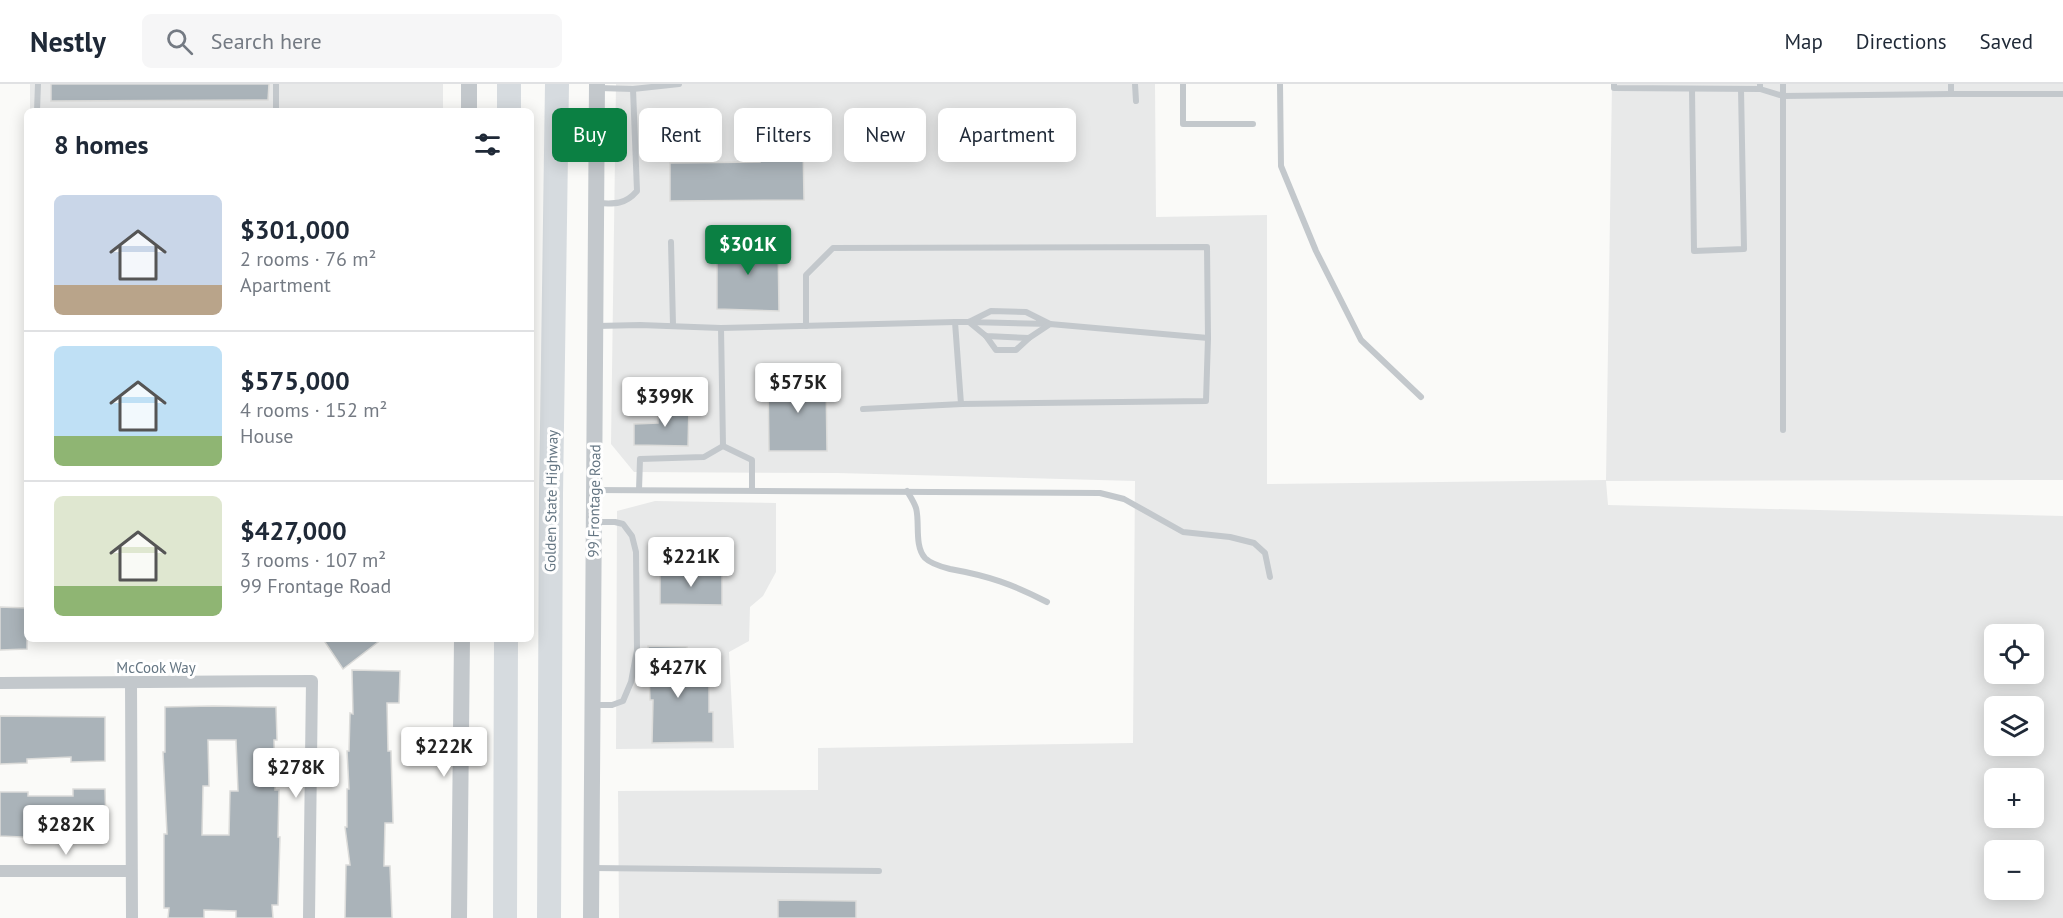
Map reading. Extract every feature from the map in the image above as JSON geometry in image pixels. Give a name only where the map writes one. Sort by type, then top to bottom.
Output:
[{"type":"highway","points":[[509,84],[509,108]]},
{"type":"highway","name":"Golden State Highway","points":[[549,918],[551,495],[557,84]]},
{"type":"highway","points":[[505,918],[506,642]]},
{"type":"street","points":[[469,84],[469,108]]},
{"type":"street","name":"99 Frontage Road","points":[[591,918],[597,86]]},
{"type":"street","points":[[459,918],[462,642]]},
{"type":"street","name":"McCook Way","points":[[0,683],[312,681],[309,918]]},
{"type":"street","points":[[131,682],[132,918]]},
{"type":"street","points":[[0,871],[131,871]]},
{"type":"lane","points":[[37,108],[38,84]]},
{"type":"lane","points":[[276,84],[276,108]]},
{"type":"lane","points":[[597,86],[633,89],[679,84]]},
{"type":"lane","points":[[1135,84],[1136,102]]},
{"type":"lane","points":[[1183,84],[1183,124],[1253,124]]},
{"type":"lane","points":[[1280,84],[1281,166],[1316,251],[1361,340],[1421,397]]},
{"type":"lane","points":[[1614,84],[1614,88],[1741,89],[1760,87],[1783,96],[2063,94]]},
{"type":"lane","points":[[1783,84],[1783,430]]},
{"type":"lane","points":[[1951,84],[1951,94]]},
{"type":"lane","points":[[596,203],[619,204],[630,199],[637,190],[633,89]]},
{"type":"lane","points":[[1692,89],[1694,251],[1744,249],[1741,89]]},
{"type":"lane","points":[[671,242],[673,326]]},
{"type":"lane","points":[[806,326],[806,274],[833,248],[1207,247],[1206,400],[962,404],[863,409]]},
{"type":"lane","points":[[969,322],[991,311],[1003,311],[1026,312],[1050,324]]},
{"type":"lane","points":[[955,322],[962,404]]},
{"type":"lane","points":[[596,326],[721,328],[969,322],[1050,324],[1208,338]]},
{"type":"lane","points":[[969,322],[986,336],[996,350],[1016,350],[1050,324]]},
{"type":"lane","points":[[721,328],[723,446]]},
{"type":"lane","points":[[986,336],[1029,338]]},
{"type":"lane","points":[[639,490],[640,459],[704,457],[723,446]]},
{"type":"lane","points":[[723,446],[752,460],[752,490]]},
{"type":"lane","points":[[593,490],[1100,493],[1124,499],[1183,532],[1230,537],[1254,543],[1265,553],[1270,577]]},
{"type":"lane","points":[[908,491],[916,507],[924,557],[944,567],[984,575],[1010,584],[1047,602]]},
{"type":"lane","points":[[592,705],[612,705],[622,701],[631,682],[637,650],[636,552],[632,536],[623,524],[593,522]]},
{"type":"lane","points":[[592,868],[879,871]]},
{"type":"shaded area","points":[[30,84],[443,84],[443,108],[30,108]]},
{"type":"shaded area","points":[[616,84],[1155,84],[1156,217],[1267,215],[1267,484],[1606,480],[1612,84],[2063,84],[2063,480],[1606,481],[1608,505],[2063,516],[2063,918],[619,918],[618,791],[818,790],[818,748],[1133,743],[1135,481],[837,473],[634,472],[611,444],[615,162],[627,162],[627,108],[616,108]]},
{"type":"shaded area","points":[[655,501],[776,503],[776,572],[763,596],[750,607],[749,641],[729,652],[734,748],[616,749],[617,511]]},
{"type":"building","points":[[51,84],[269,84],[268,100],[51,101]]},
{"type":"building","points":[[803,162],[804,200],[670,201],[670,163]]},
{"type":"building","points":[[717,241],[778,241],[779,311],[717,309]]},
{"type":"building","points":[[768,377],[826,377],[827,451],[769,451]]},
{"type":"building","points":[[658,405],[689,405],[688,446],[634,445],[634,424],[658,423]]},
{"type":"building","points":[[660,572],[722,572],[722,605],[660,604]]},
{"type":"building","points":[[0,607],[24,608],[24,642],[27,642],[27,649],[0,650]]},
{"type":"building","points":[[325,642],[378,642],[343,669]]},
{"type":"building","points":[[648,646],[687,647],[687,677],[709,676],[709,712],[713,712],[713,742],[652,743],[653,700],[650,700]]},
{"type":"building","points":[[352,670],[400,671],[399,703],[387,703],[393,823],[385,823],[384,866],[390,866],[392,918],[345,918],[346,865],[350,865],[345,827],[347,827],[347,789],[349,789],[347,751],[349,751],[350,713],[353,714]]},
{"type":"building","points":[[165,707],[276,707],[275,790],[279,790],[278,837],[280,837],[278,905],[272,905],[273,918],[236,918],[236,911],[204,910],[204,918],[168,918],[169,908],[164,908],[164,834],[167,834],[163,752],[165,752]],"holes":[[[208,740],[236,740],[238,791],[230,791],[229,835],[202,835],[203,786],[209,786]]]},
{"type":"building","points":[[0,716],[105,717],[105,761],[71,762],[71,757],[27,759],[27,763],[0,764]]},
{"type":"building","points":[[73,789],[105,789],[106,824],[101,824],[101,838],[0,836],[0,792],[28,792],[28,796],[73,796]]},
{"type":"building","points":[[778,900],[856,901],[856,918],[778,918]]}]
